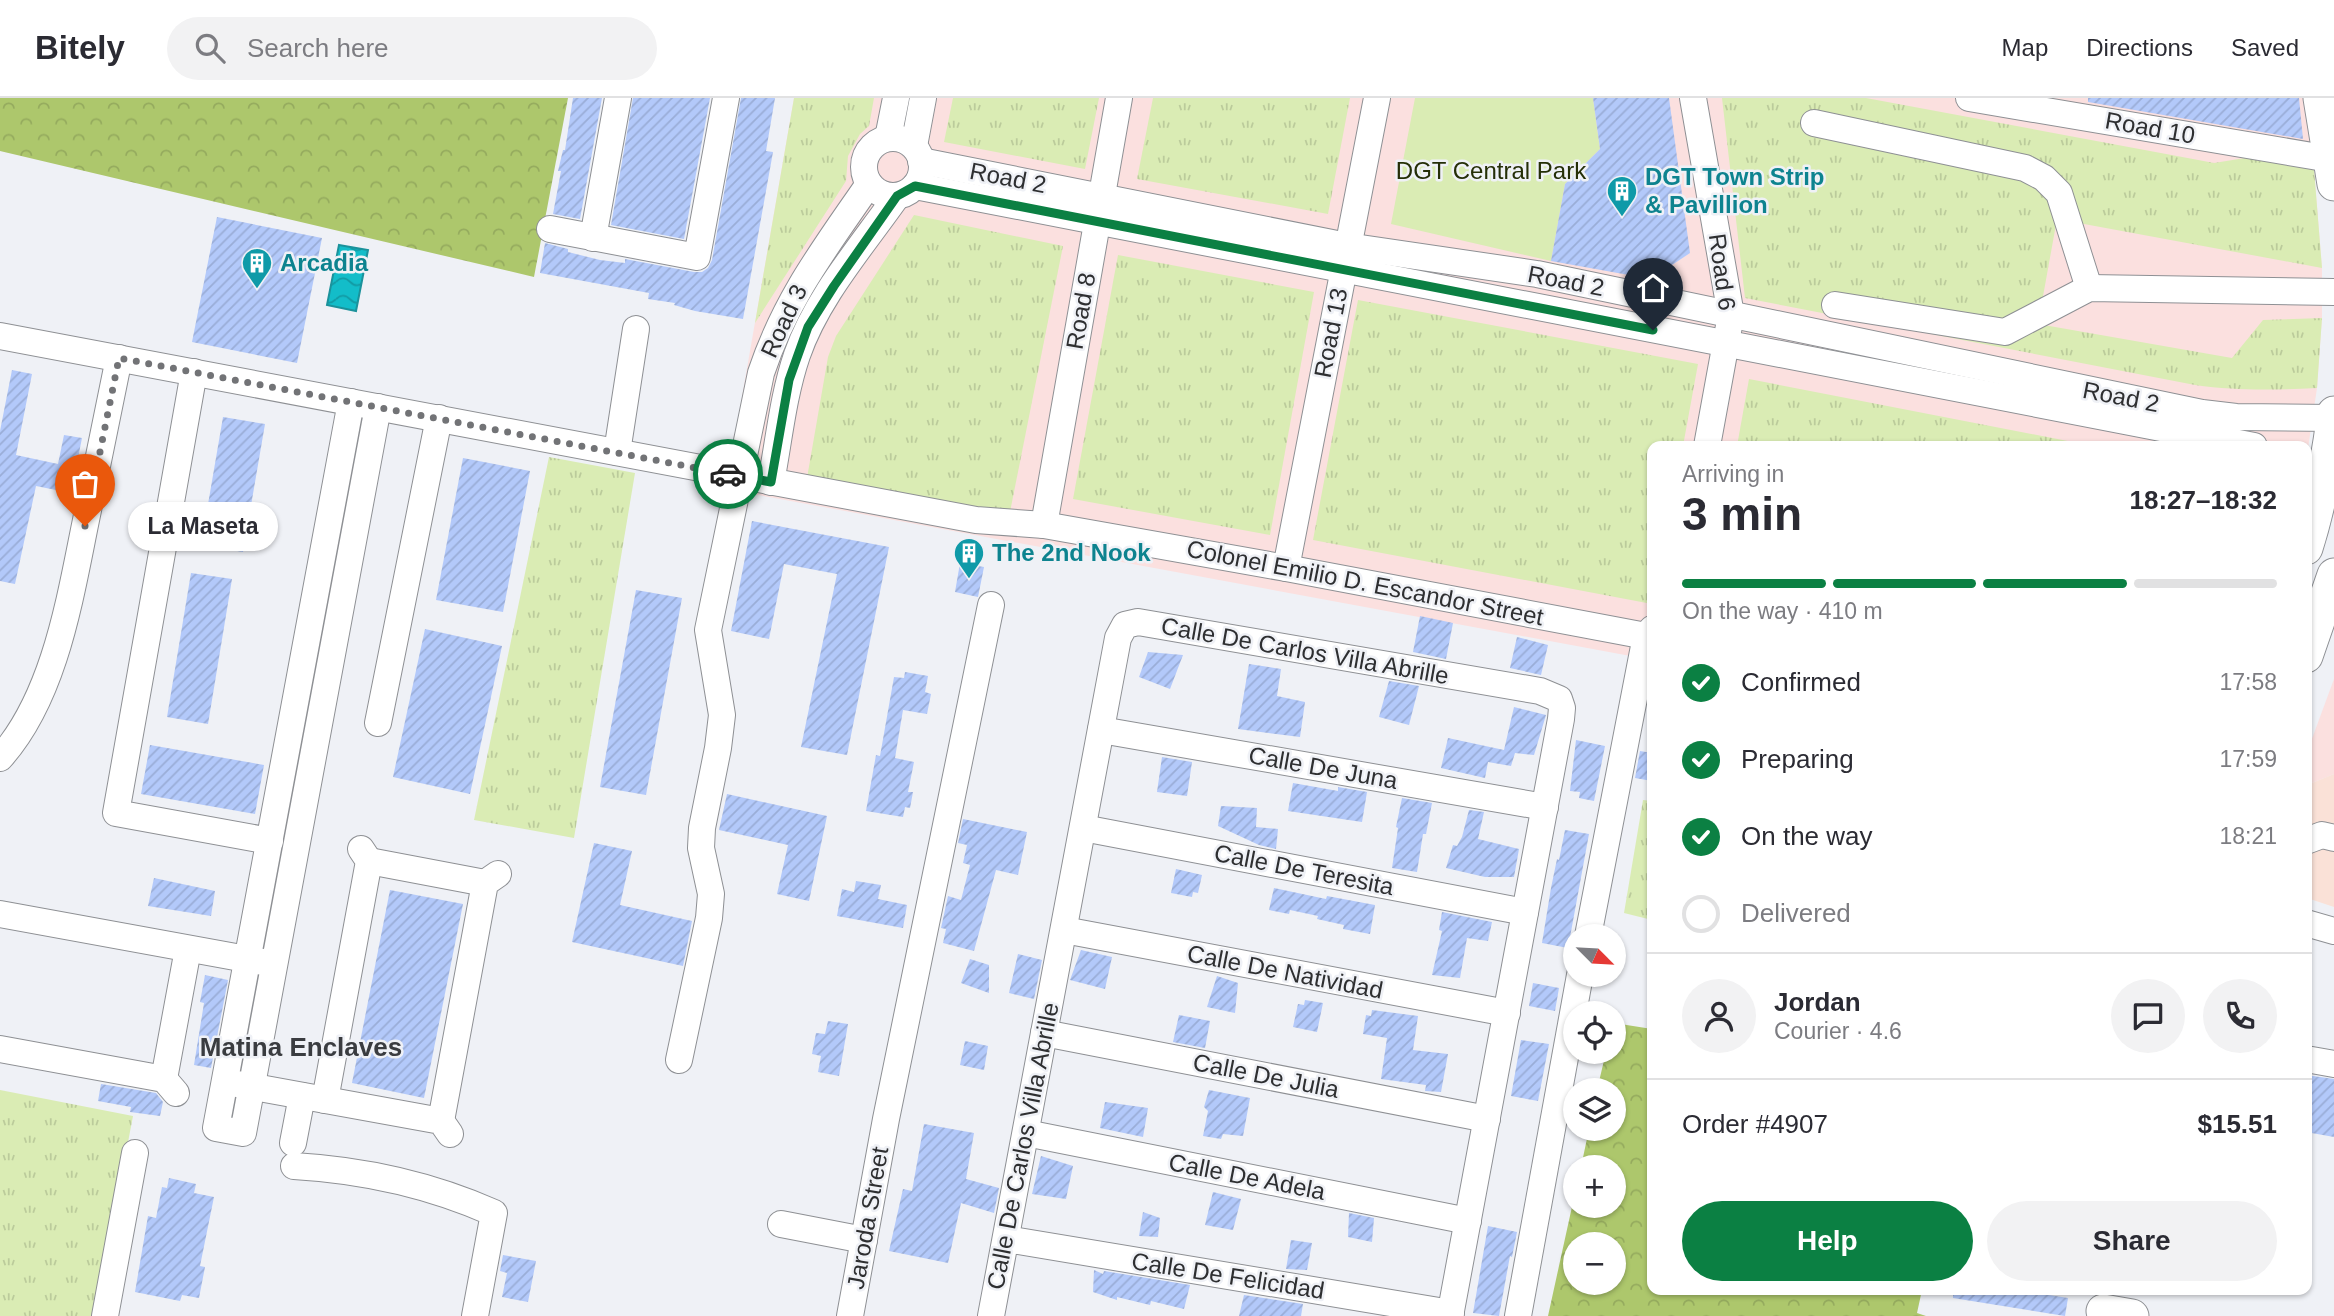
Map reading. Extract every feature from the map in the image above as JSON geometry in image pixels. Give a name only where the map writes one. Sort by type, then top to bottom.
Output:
[{"type":"main road","points":[[2320,98],[2332,171]]},
{"type":"main road","points":[[2312,529],[2316,516],[2318,453],[2334,413]]},
{"type":"main road","points":[[2312,639],[2334,575]]},
{"type":"main road","points":[[2116,1310],[2136,1295]]},
{"type":"street","points":[[593,238],[618,98]]},
{"type":"street","points":[[550,229],[697,257],[726,98]]},
{"type":"street","points":[[888,138],[896,98]]},
{"type":"street","points":[[918,154],[898,138],[888,138],[873,146],[868,152],[864,169],[869,184],[882,194],[906,191],[921,174],[918,154],[923,98]]},
{"type":"street","name":"Road 8","points":[[1044,525],[1119,98]]},
{"type":"street","name":"Road 13","points":[[1286,568],[1377,98]]},
{"type":"street","name":"Road 6","points":[[1693,98],[1731,316],[1708,441]]},
{"type":"street","name":"Road 10","points":[[1969,98],[2130,125],[2332,171]]},
{"type":"street","points":[[1814,123],[2025,169],[2044,178],[2059,193],[2089,288]]},
{"type":"street","name":"Road 2","points":[[918,154],[1100,209],[1345,257],[1531,306],[1726,345],[2221,416],[2333,418]]},
{"type":"street","name":"Road 3","points":[[679,1060],[709,918],[711,894],[701,848],[702,828],[722,715],[708,630],[761,373],[782,317],[796,291],[869,184]]},
{"type":"street","name":"Road 2","points":[[906,191],[1100,209]]},
{"type":"street","name":"Road 3","points":[[771,482],[789,380],[808,327],[834,286],[906,191]]},
{"type":"street","name":"Road 2","points":[[1345,257],[1537,274],[1731,316],[2233,441]]},
{"type":"street","points":[[1531,306],[1537,274]]},
{"type":"street","points":[[1835,305],[2006,331],[2089,288],[2334,292]]},
{"type":"street","points":[[617,452],[636,329]]},
{"type":"street","name":"Colonel Emilio D. Escandor Street","points":[[0,336],[976,520],[1044,525],[1647,632]]},
{"type":"street","points":[[0,758],[26,722],[41,691],[69,604],[119,358]]},
{"type":"street","points":[[194,372],[116,813],[270,841]]},
{"type":"street","points":[[351,402],[216,1128],[230,1131],[243,1133],[379,407]]},
{"type":"street","points":[[378,723],[439,418]]},
{"type":"street","name":"Jaroda Street","points":[[850,1316],[886,1119],[991,605]]},
{"type":"street","name":"Calle De Carlos Villa Abrille","points":[[991,1316],[1118,638],[1125,625],[1131,622],[1513,686],[1550,694],[1559,699],[1562,708],[1545,807],[1451,1315]]},
{"type":"street","points":[[1590,924],[1647,642]]},
{"type":"street","name":"Calle De Juna","points":[[1101,730],[1545,807]]},
{"type":"street","points":[[279,793],[306,799]]},
{"type":"street","name":"Calle De Teresita","points":[[1083,828],[1525,912]]},
{"type":"street","points":[[225,1082],[313,1098],[446,1128],[492,878],[365,855],[313,1098],[293,1154],[329,1169],[405,1182],[458,1197],[494,1213],[475,1316]]},
{"type":"street","points":[[0,914],[275,964]]},
{"type":"street","points":[[2312,925],[2334,931]]},
{"type":"street","name":"Calle De Natividad","points":[[1063,930],[1507,1013]]},
{"type":"street","points":[[0,1049],[170,1086],[188,948]]},
{"type":"street","points":[[1518,1316],[1578,987]]},
{"type":"street","name":"Calle De Julia","points":[[1044,1033],[1487,1119]]},
{"type":"street","points":[[2312,1060],[2334,1064]]},
{"type":"street","name":"Calle De Adela","points":[[1026,1133],[1468,1221]]},
{"type":"street","points":[[105,1316],[135,1153]]},
{"type":"street","points":[[781,1224],[864,1240]]},
{"type":"street","name":"Calle De Felicidad","points":[[1006,1239],[1451,1315]]},
{"type":"shaded area","points":[[794,98],[2304,98],[2314,169],[2322,268],[2317,388],[2309,441],[1647,441],[1647,659],[726,489]]},
{"type":"shaded area","points":[[2334,679],[2334,774],[2312,783],[2312,739]]},
{"type":"shaded area","points":[[2334,774],[2334,907],[2312,900],[2312,783]]},
{"type":"green space","points":[[0,98],[568,98],[534,277],[0,151]]},
{"type":"green space","points":[[794,98],[874,98],[869,126],[860,134],[848,156],[846,181],[755,323]]},
{"type":"green space","points":[[953,98],[1099,98],[1085,169],[944,142]]},
{"type":"green space","points":[[1153,98],[1350,98],[1328,214],[1137,179]]},
{"type":"green space","name":"DGT Central Park","points":[[1415,98],[1593,98],[1600,149],[1565,184],[1551,261],[1391,224]]},
{"type":"green space","points":[[1722,98],[1866,98],[2214,163],[2245,158],[2314,169],[2322,268],[2057,219],[2038,324],[2232,358],[2263,320],[2322,318],[2317,388],[2256,390],[2195,385],[1745,298]]},
{"type":"green space","points":[[914,215],[1063,246],[1010,512],[807,478],[828,357],[836,336]]},
{"type":"green space","points":[[1118,255],[1314,292],[1270,535],[1073,499]]},
{"type":"green space","points":[[1358,300],[1698,364],[1684,441],[1647,441],[1647,603],[1313,540]]},
{"type":"green space","points":[[1749,379],[2067,441],[1738,441]]},
{"type":"green space","points":[[549,457],[635,473],[574,838],[474,820]]},
{"type":"green space","points":[[1643,800],[1647,800],[1647,919],[1624,913]]},
{"type":"green space","points":[[1626,1025],[1647,1028],[1647,1295],[1921,1295],[1917,1313],[1926,1316],[1548,1316],[1563,1248],[1563,1295],[1626,1295],[1626,1232],[1566,1232],[1570,1218],[1626,1218],[1626,1155],[1584,1155],[1586,1141],[1626,1141],[1626,1078],[1600,1078],[1603,1064],[1626,1064]]},
{"type":"green space","points":[[0,1090],[133,1116],[95,1316],[0,1316]]},
{"type":"water","points":[[339,245],[368,250],[356,311],[327,305]]},
{"type":"building","points":[[573,98],[602,98],[580,219],[553,214],[561,171],[558,171],[565,150]]},
{"type":"building","points":[[633,98],[710,98],[684,239],[611,225]]},
{"type":"building","points":[[741,98],[775,98],[766,151],[773,152],[743,319],[648,299],[649,293],[540,273],[545,243],[600,260],[625,263],[625,259],[694,272],[702,272],[708,268],[712,260]]},
{"type":"building","name":"DGT Town Strip & Pavillion","points":[[1593,98],[1669,98],[1690,253],[1651,279],[1551,261],[1565,184],[1600,149]]},
{"type":"building","points":[[2088,98],[2299,98],[2303,139],[2088,102]]},
{"type":"building","name":"Arcadia","points":[[217,217],[322,238],[297,363],[192,342]]},
{"type":"building","points":[[12,370],[32,374],[16,455],[58,464],[64,435],[82,438],[71,493],[36,486],[15,584],[0,581],[0,431]]},
{"type":"building","points":[[223,417],[265,424],[243,552],[201,545]]},
{"type":"building","points":[[463,458],[530,471],[503,612],[436,600]]},
{"type":"building","points":[[752,521],[889,547],[847,755],[801,747],[837,574],[784,564],[769,639],[731,631]]},
{"type":"building","name":"The 2nd Nook","points":[[960,563],[984,567],[978,597],[955,592]]},
{"type":"building","points":[[191,573],[232,579],[208,724],[167,717]]},
{"type":"building","points":[[636,590],[682,598],[646,795],[600,787]]},
{"type":"building","points":[[1420,616],[1453,623],[1446,659],[1413,652]]},
{"type":"building","points":[[425,629],[502,646],[470,794],[393,777]]},
{"type":"building","points":[[1517,637],[1548,645],[1541,675],[1510,668]]},
{"type":"building","points":[[1148,652],[1183,655],[1170,689],[1139,677]]},
{"type":"building","points":[[1249,664],[1281,669],[1277,696],[1305,702],[1300,737],[1238,729]]},
{"type":"building","points":[[905,672],[928,676],[925,692],[931,694],[927,714],[903,710],[895,758],[914,762],[908,792],[913,792],[910,808],[905,807],[903,817],[866,811],[876,755],[880,756],[894,677],[904,678]]},
{"type":"building","points":[[1389,681],[1419,686],[1409,725],[1379,717]]},
{"type":"building","points":[[1514,707],[1546,715],[1534,755],[1515,753],[1511,766],[1488,762],[1485,778],[1441,768],[1448,738],[1504,750]]},
{"type":"building","points":[[1576,740],[1605,746],[1594,801],[1579,798],[1580,792],[1570,791]]},
{"type":"building","points":[[150,745],[264,765],[255,814],[141,794]]},
{"type":"building","points":[[1640,751],[1647,752],[1647,780],[1635,778]]},
{"type":"building","points":[[1162,757],[1192,762],[1187,796],[1157,792]]},
{"type":"building","points":[[1293,783],[1338,791],[1338,787],[1367,792],[1362,822],[1288,811]]},
{"type":"building","points":[[727,794],[827,816],[809,901],[777,894],[788,845],[719,830]]},
{"type":"building","points":[[1402,798],[1432,803],[1426,834],[1423,834],[1417,872],[1392,868]]},
{"type":"building","points":[[1221,806],[1257,808],[1256,827],[1278,829],[1276,849],[1259,845],[1218,826]]},
{"type":"building","points":[[1469,810],[1484,812],[1478,839],[1519,849],[1514,877],[1485,877],[1446,868],[1453,845],[1457,846],[1462,837]]},
{"type":"building","points":[[963,819],[1027,832],[1018,875],[996,870],[974,951],[943,943],[946,929],[941,928],[948,896],[961,900],[970,865],[963,863],[967,845],[958,843]]},
{"type":"building","points":[[1565,830],[1589,834],[1572,924],[1563,924],[1563,947],[1542,943],[1557,859],[1559,860]]},
{"type":"building","points":[[594,843],[632,851],[620,905],[692,921],[683,966],[572,942]]},
{"type":"building","points":[[1176,869],[1202,875],[1198,893],[1193,892],[1192,897],[1171,893]]},
{"type":"building","points":[[154,878],[215,891],[211,916],[148,906]]},
{"type":"building","points":[[856,881],[881,885],[878,899],[907,905],[903,928],[837,916],[842,889],[854,892]]},
{"type":"building","points":[[1274,888],[1326,899],[1327,896],[1375,905],[1370,934],[1343,929],[1344,925],[1317,919],[1318,916],[1290,910],[1289,914],[1269,910]]},
{"type":"building","points":[[390,890],[463,904],[424,1098],[352,1083]]},
{"type":"building","points":[[1442,912],[1492,922],[1488,941],[1467,938],[1460,978],[1432,975],[1442,931],[1439,930]]},
{"type":"building","points":[[1081,950],[1112,957],[1105,989],[1070,980]]},
{"type":"building","points":[[1018,954],[1042,960],[1034,999],[1009,993]]},
{"type":"building","points":[[970,959],[989,965],[989,993],[961,983]]},
{"type":"building","points":[[205,975],[228,980],[211,1068],[194,1065],[204,1003],[200,1002]]},
{"type":"building","points":[[1217,976],[1238,983],[1235,1013],[1207,1007]]},
{"type":"building","points":[[1533,983],[1559,988],[1555,1011],[1529,1006]]},
{"type":"building","points":[[1305,1000],[1323,1003],[1317,1032],[1293,1027],[1298,1004],[1304,1005]]},
{"type":"building","points":[[1372,1010],[1418,1016],[1413,1050],[1448,1054],[1441,1092],[1425,1091],[1426,1085],[1381,1079],[1387,1038],[1363,1034],[1366,1015],[1371,1016]]},
{"type":"building","points":[[1179,1015],[1210,1021],[1205,1048],[1173,1042]]},
{"type":"building","points":[[828,1021],[848,1024],[839,1076],[818,1072],[821,1056],[812,1054],[816,1033],[825,1034]]},
{"type":"building","points":[[1521,1040],[1549,1044],[1538,1101],[1511,1096]]},
{"type":"building","points":[[965,1041],[988,1046],[984,1070],[960,1065]]},
{"type":"building","points":[[2312,1076],[2334,1079],[2334,1137],[2312,1133]]},
{"type":"building","points":[[101,1084],[156,1093],[163,1102],[160,1116],[130,1112],[131,1107],[98,1101]]},
{"type":"building","points":[[1209,1090],[1250,1098],[1243,1136],[1223,1134],[1221,1139],[1203,1136],[1208,1111],[1204,1107]]},
{"type":"building","points":[[1105,1102],[1148,1108],[1143,1137],[1100,1128]]},
{"type":"building","points":[[924,1124],[974,1133],[966,1179],[999,1188],[994,1213],[961,1203],[948,1263],[889,1251],[903,1189],[912,1191]]},
{"type":"building","points":[[1041,1156],[1073,1166],[1066,1199],[1032,1194]]},
{"type":"building","points":[[169,1178],[196,1184],[194,1193],[214,1197],[200,1266],[205,1267],[199,1298],[182,1295],[180,1301],[135,1292],[148,1216],[156,1218],[162,1187],[167,1188]]},
{"type":"building","points":[[1213,1192],[1241,1199],[1233,1230],[1205,1225]]},
{"type":"building","points":[[1143,1212],[1160,1218],[1158,1237],[1139,1236]]},
{"type":"building","points":[[1349,1213],[1374,1218],[1372,1242],[1348,1237]]},
{"type":"building","points":[[1488,1226],[1517,1232],[1499,1316],[1473,1313]]},
{"type":"building","points":[[1291,1240],[1312,1243],[1307,1270],[1286,1269]]},
{"type":"building","points":[[503,1255],[536,1261],[528,1302],[502,1297],[507,1273],[500,1271]]},
{"type":"building","points":[[1094,1270],[1103,1274],[1104,1271],[1190,1285],[1184,1309],[1151,1301],[1150,1305],[1117,1297],[1117,1300],[1093,1292]]},
{"type":"building","points":[[1244,1295],[1303,1304],[1301,1316],[1239,1316]]},
{"type":"building","points":[[1953,1295],[2049,1295],[2068,1298],[2065,1316],[1953,1298]]},
{"type":"way so far","points":[[85,526],[119,358],[728,474]]},
{"type":"place","name":"DGT Town Strip & Pavillion","points":[[1622,218]]},
{"type":"place","name":"Arcadia","points":[[257,290]]},
{"type":"place","name":"La Maseta","points":[[85,526]]},
{"type":"place","name":"The 2nd Nook","points":[[969,580]]},
{"type":"district","name":"Matina Enclaves","points":[[301,1047]]},
{"type":"route","points":[[728,474],[771,482],[789,380],[808,327],[897,196],[915,186],[1653,330]]}]
